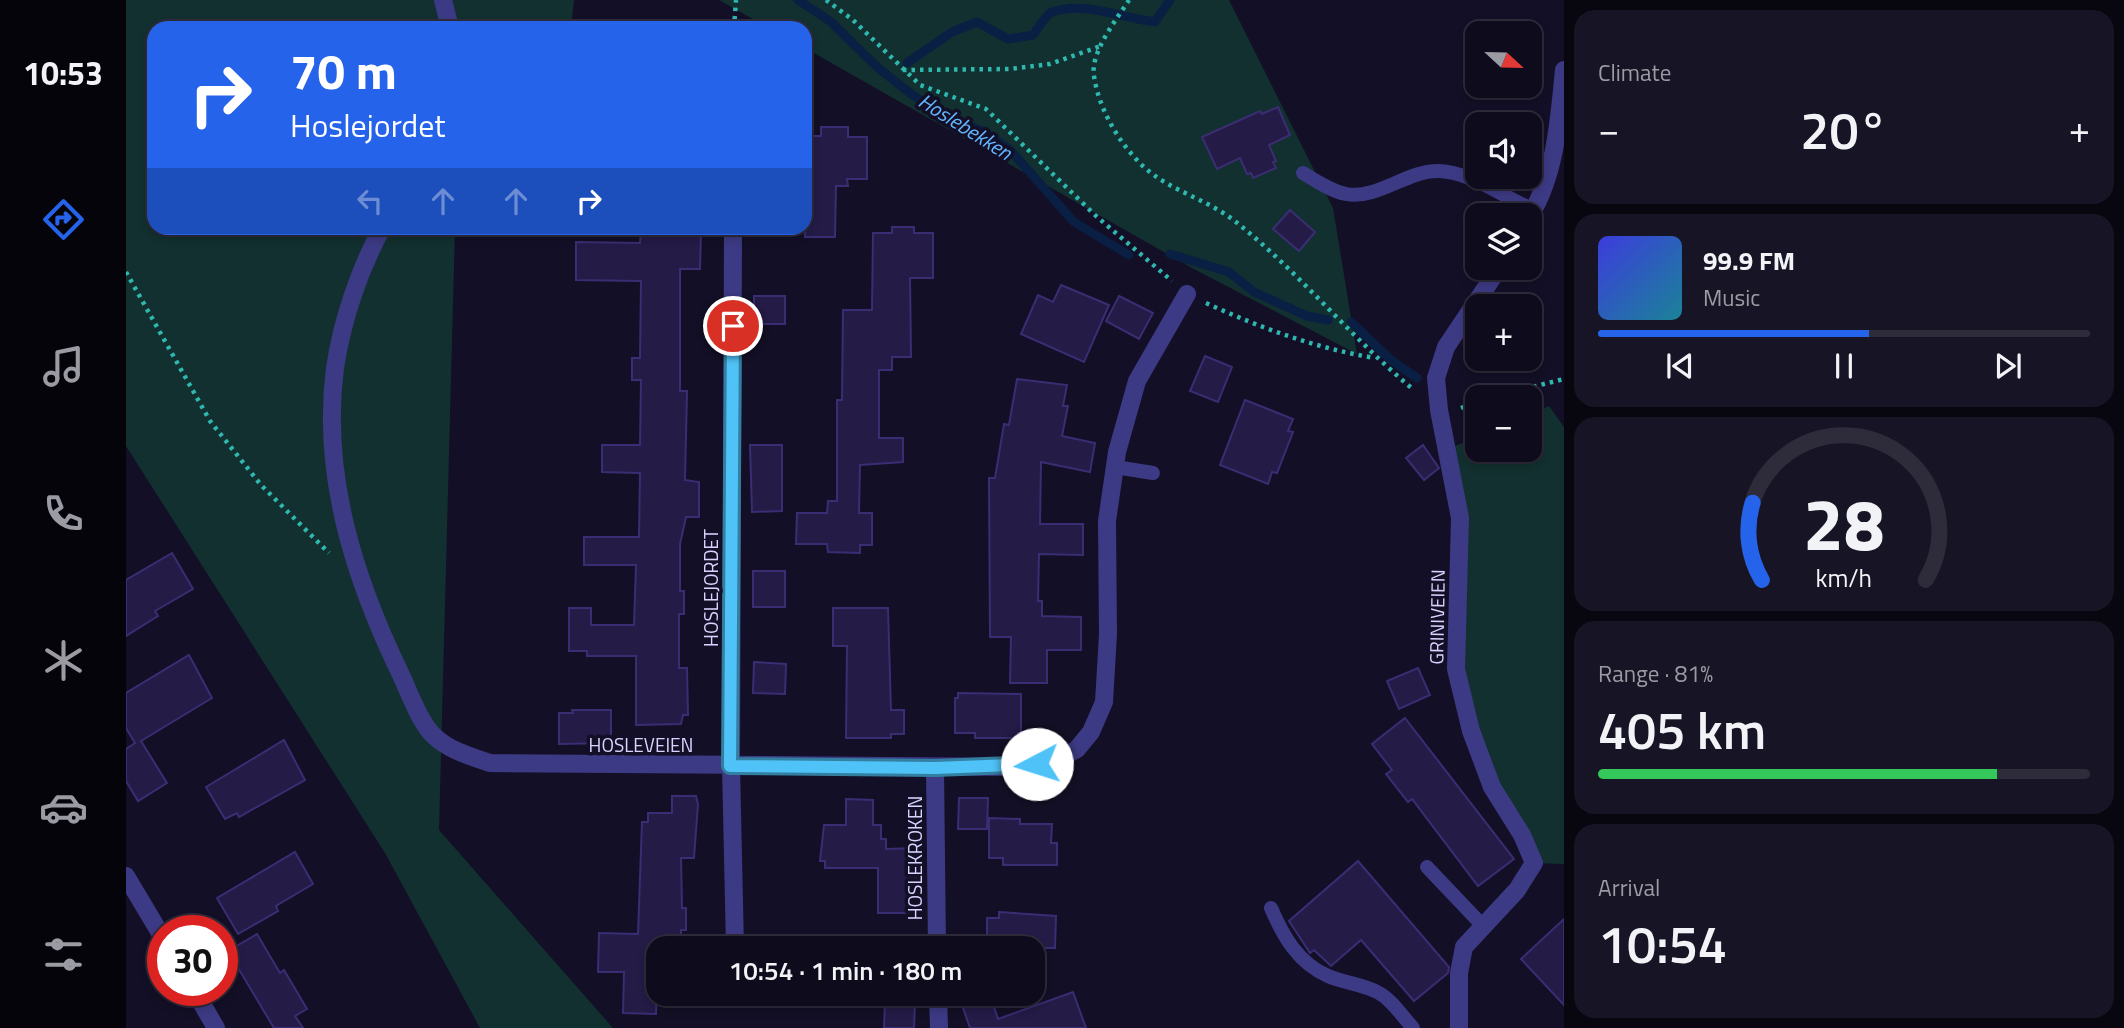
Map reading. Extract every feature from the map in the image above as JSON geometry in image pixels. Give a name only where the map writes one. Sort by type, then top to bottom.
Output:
[{"type":"street","points":[[443,0],[448,21]]},
{"type":"street","points":[[1536,203],[1547,177],[1557,132],[1564,70]]},
{"type":"street","name":"HOSLEVEIEN","points":[[379,235],[353,297],[335,368],[333,445],[339,504],[356,569],[384,641],[432,734],[453,751],[491,763],[935,768],[1018,766],[1056,761],[1077,749],[1091,732],[1104,702],[1108,634],[1107,521],[1115,467],[1137,381],[1187,294]]},
{"type":"street","name":"HOSLEJORDET","points":[[733,235],[730,766],[736,936]]},
{"type":"street","name":"GRINIVEIEN","points":[[1459,1028],[1459,973],[1464,947],[1517,890],[1534,863],[1522,835],[1492,787],[1471,731],[1455,669],[1460,518],[1438,410],[1436,378],[1446,346],[1491,280]]},
{"type":"street","name":"HOSLEKROKEN","points":[[935,768],[937,936]]},
{"type":"street","points":[[126,876],[149,915]]},
{"type":"street","points":[[203,1006],[216,1028]]},
{"type":"street","points":[[938,1006],[939,1028]]},
{"type":"lane","points":[[1303,173],[1333,189],[1354,195],[1373,191],[1408,176],[1442,171],[1511,203]]},
{"type":"lane","points":[[1115,467],[1153,473]]},
{"type":"lane","points":[[1427,867],[1483,926]]},
{"type":"lane","points":[[1271,908],[1284,939],[1310,966],[1329,977],[1382,994],[1412,1028]]},
{"type":"path","points":[[734,21],[736,0]]},
{"type":"path","points":[[826,0],[853,20],[920,85],[986,109],[1096,216],[1187,294],[1258,327],[1335,351],[1375,358]]},
{"type":"path","points":[[1129,0],[1102,45],[1093,70],[1103,108],[1114,130],[1145,168],[1236,222],[1271,252],[1375,358],[1438,410]]},
{"type":"path","points":[[903,70],[1050,64],[1102,45]]},
{"type":"path","points":[[126,272],[209,421],[261,485],[304,530],[336,560],[356,569]]},
{"type":"path","points":[[1540,385],[1564,379]]},
{"type":"green space","points":[[126,0],[574,0],[572,21],[147,21],[147,235],[455,235],[439,830],[613,1028],[480,1028],[385,853],[126,446]]},
{"type":"green space","points":[[719,0],[1229,0],[1333,208],[1357,354],[1192,268],[812,52],[812,21],[756,21]]},
{"type":"green space","points":[[1549,406],[1564,427],[1564,864],[1534,863],[1492,787],[1456,669],[1460,518],[1448,449],[1465,442],[1465,462],[1542,462],[1542,409]]},
{"type":"building","points":[[1278,107],[1290,135],[1269,145],[1276,168],[1253,178],[1251,173],[1247,174],[1240,158],[1217,169],[1202,137],[1260,111],[1262,114]]},
{"type":"building","points":[[821,127],[848,127],[848,137],[867,137],[867,179],[847,179],[848,186],[836,186],[835,237],[805,237],[812,235],[812,136],[821,136]]},
{"type":"building","points":[[1290,210],[1315,232],[1299,251],[1273,229]]},
{"type":"building","points":[[892,227],[914,227],[914,233],[933,233],[933,278],[910,278],[911,357],[892,357],[892,370],[879,370],[879,438],[903,438],[903,462],[860,465],[859,513],[872,513],[872,545],[860,545],[860,553],[828,552],[827,544],[796,544],[797,513],[827,513],[828,501],[837,501],[837,400],[842,400],[843,310],[872,310],[873,233],[892,233]]},
{"type":"building","points":[[641,235],[701,235],[700,269],[680,269],[680,391],[687,391],[685,480],[699,482],[699,517],[686,517],[680,544],[680,591],[684,591],[684,614],[679,614],[679,668],[687,668],[688,715],[683,715],[681,724],[636,725],[636,656],[587,656],[587,651],[569,651],[569,608],[591,608],[591,625],[634,625],[636,565],[584,565],[584,537],[639,537],[640,473],[602,472],[602,445],[640,445],[641,380],[632,380],[632,358],[640,358],[641,281],[576,280],[576,242],[640,243]]},
{"type":"building","points":[[1061,285],[1109,305],[1084,362],[1021,334],[1038,295],[1053,302]]},
{"type":"building","points":[[754,296],[785,296],[785,324],[754,324]]},
{"type":"building","points":[[1119,296],[1153,313],[1139,339],[1106,321]]},
{"type":"building","points":[[1205,356],[1232,367],[1218,402],[1190,391]]},
{"type":"building","points":[[1017,379],[1067,385],[1063,406],[1068,406],[1062,436],[1095,443],[1090,472],[1041,462],[1040,524],[1083,524],[1083,555],[1039,554],[1038,601],[1042,601],[1042,616],[1081,617],[1081,650],[1047,650],[1047,683],[1010,683],[1011,637],[990,637],[989,478],[995,478],[1004,424],[1009,425]]},
{"type":"building","points":[[1245,400],[1293,419],[1288,431],[1293,432],[1277,473],[1272,472],[1268,484],[1220,465]]},
{"type":"building","points":[[750,445],[782,445],[782,511],[752,512]]},
{"type":"building","points":[[1423,445],[1439,468],[1424,480],[1406,458]]},
{"type":"building","points":[[172,553],[193,589],[155,611],[158,616],[126,636],[126,580]]},
{"type":"building","points":[[753,571],[785,571],[785,607],[753,607]]},
{"type":"building","points":[[833,608],[888,608],[891,710],[904,710],[904,734],[891,734],[891,738],[846,738],[847,646],[833,646]]},
{"type":"building","points":[[189,655],[212,698],[141,741],[167,783],[138,801],[126,781],[126,749],[135,743],[126,728],[126,693]]},
{"type":"building","points":[[754,662],[786,664],[785,694],[753,693]]},
{"type":"building","points":[[1418,668],[1430,695],[1399,709],[1387,681]]},
{"type":"building","points":[[958,693],[1021,694],[1021,733],[1018,733],[1018,738],[975,738],[975,733],[955,733],[955,698],[958,698]]},
{"type":"building","points":[[572,710],[611,710],[611,743],[559,744],[559,713],[573,713]]},
{"type":"building","points":[[1405,718],[1514,859],[1478,886],[1412,799],[1408,802],[1386,774],[1392,770],[1372,744]]},
{"type":"building","points":[[284,740],[305,780],[239,817],[237,813],[225,819],[206,787]]},
{"type":"building","points":[[672,796],[696,796],[698,804],[694,858],[681,858],[682,908],[686,908],[686,930],[681,930],[681,936],[646,936],[646,1006],[656,1006],[656,1014],[623,1013],[624,972],[598,972],[599,933],[638,934],[642,822],[648,822],[648,813],[672,813]]},
{"type":"building","points":[[959,798],[988,798],[987,829],[958,829]]},
{"type":"building","points":[[846,799],[873,800],[873,825],[881,825],[881,839],[886,839],[886,849],[916,848],[916,879],[908,879],[908,913],[878,913],[878,868],[825,868],[825,861],[820,861],[824,825],[846,825]]},
{"type":"building","points":[[989,818],[1020,819],[1020,824],[1052,824],[1051,843],[1057,843],[1057,865],[1003,865],[1003,858],[989,858]]},
{"type":"building","points":[[295,852],[313,884],[276,906],[278,911],[238,934],[238,915],[227,915],[217,898]]},
{"type":"building","points":[[1358,861],[1449,967],[1448,973],[1414,1001],[1361,940],[1331,966],[1314,950],[1310,953],[1289,921]]},
{"type":"building","points":[[999,912],[1056,916],[1055,948],[1045,948],[1045,936],[987,936],[987,918],[999,918]]},
{"type":"building","points":[[1564,919],[1564,1005],[1521,959]]},
{"type":"building","points":[[257,934],[280,973],[284,970],[307,1009],[295,1016],[303,1028],[274,1028],[238,968],[238,945]]},
{"type":"building","points":[[1073,992],[1086,1028],[970,1028],[962,1006],[994,1006],[998,1019],[1034,1006],[1045,1006],[1045,1002]]},
{"type":"building","points":[[885,1006],[915,1006],[914,1028],[884,1028]]},
{"type":"waterway","name":"Hoslebekken","points":[[798,0],[830,21],[877,67],[910,93],[939,113],[984,132],[1010,150],[1074,222],[1129,255]]},
{"type":"waterway","points":[[907,63],[952,32],[977,22],[1008,39],[1033,35],[1050,13],[1063,9],[1089,9],[1155,22],[1170,0]]},
{"type":"waterway","name":"Hoslebekken","points":[[1170,254],[1229,272],[1254,292],[1307,316],[1328,320]]},
{"type":"waterway","name":"Hoslebekken","points":[[1351,322],[1391,360],[1417,378]]},
{"type":"route","points":[[733,326],[730,766],[935,768],[1037,764]]}]
